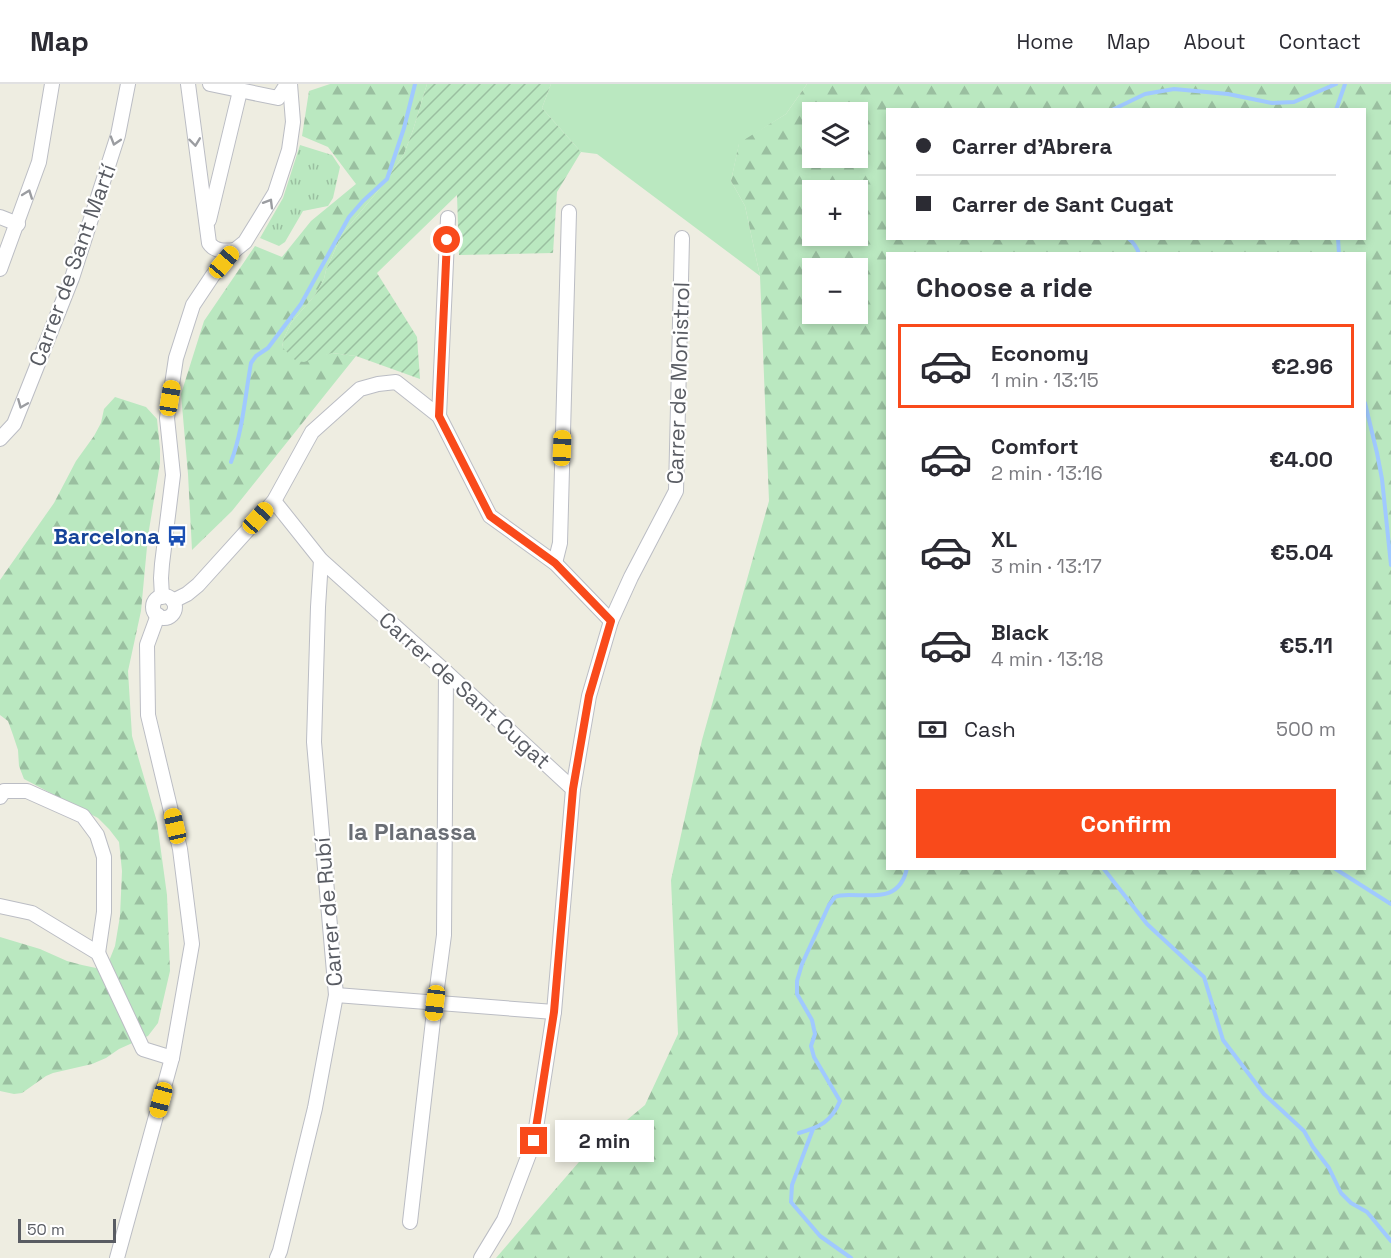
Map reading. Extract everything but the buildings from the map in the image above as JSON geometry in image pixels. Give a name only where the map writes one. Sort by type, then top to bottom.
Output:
[{"type":"street","points":[[0,268],[39,162],[52,84]]},
{"type":"street","name":"Carrer de Sant Martí","points":[[0,439],[14,424],[72,278],[117,135],[128,84]]},
{"type":"street","points":[[188,84],[206,230],[212,248],[213,275]]},
{"type":"street","points":[[210,84],[278,98],[292,105]]},
{"type":"street","points":[[278,98],[288,84]]},
{"type":"street","points":[[117,1258],[172,1058],[192,944],[180,849],[148,715],[147,645],[158,615],[164,617],[171,615],[175,609],[168,599],[161,578],[173,475],[166,418],[176,357],[193,305],[213,275],[245,242],[275,193],[289,150],[293,122],[288,84]]},
{"type":"street","points":[[206,230],[240,91]]},
{"type":"street","points":[[555,563],[560,543],[569,212]]},
{"type":"street","points":[[0,217],[18,224]]},
{"type":"street","points":[[439,416],[448,218]]},
{"type":"street","name":"Carrer de Monistrol","points":[[573,789],[589,696],[611,621],[676,491],[682,238]]},
{"type":"street","points":[[212,248],[222,251],[235,250]]},
{"type":"street","points":[[168,599],[187,594],[198,585],[273,501],[312,432],[360,389],[396,382],[439,416],[490,516],[555,563],[611,621]]},
{"type":"street","name":"Carrer de Sant Cugat","points":[[273,501],[321,560],[573,789]]},
{"type":"street","name":"Carrer de Rubí","points":[[277,1258],[315,1108],[336,995],[314,742],[321,560]]},
{"type":"street","points":[[410,1222],[444,935],[446,672]]},
{"type":"street","points":[[481,1258],[504,1220],[534,1141],[554,1012],[573,789]]},
{"type":"street","points":[[0,797],[4,791],[27,791],[83,816],[97,835],[104,857],[105,912],[98,953]]},
{"type":"street","points":[[0,906],[32,913],[98,953],[142,1049],[172,1058]]},
{"type":"street","points":[[336,995],[554,1012]]},
{"type":"green space","points":[[330,84],[427,84],[404,154],[382,186],[342,234],[324,279],[315,295],[291,323],[282,347],[323,355],[332,353],[356,356],[232,511],[192,550],[181,394],[204,321],[255,246],[282,257],[311,221],[356,184],[328,147],[302,136],[309,91]]},
{"type":"green space","points":[[427,84],[551,84],[542,108],[581,152],[557,192],[553,253],[459,255],[457,195],[377,273],[417,337],[420,379],[356,356],[332,353],[304,362],[296,361],[282,347],[291,323],[315,295],[342,234],[382,186],[404,154]]},
{"type":"green space","points":[[551,84],[807,84],[786,114],[739,144],[731,181],[745,206],[760,276],[597,154],[581,152],[542,108]]},
{"type":"green space","points":[[807,84],[1391,84],[1391,1258],[496,1258],[585,1155],[645,1105],[678,1034],[671,880],[702,740],[769,501],[760,276],[745,206],[731,181],[739,143],[786,114]]},
{"type":"green space","points":[[300,145],[332,155],[340,167],[333,198],[328,206],[303,211],[285,242],[279,246],[260,238],[283,198]]},
{"type":"green space","points":[[115,397],[146,407],[157,419],[160,449],[141,611],[128,671],[132,736],[157,822],[167,895],[170,971],[158,1023],[148,1036],[92,1064],[46,1076],[22,1093],[14,1094],[0,1091],[0,937],[82,965],[96,968],[109,961],[115,946],[120,916],[122,871],[119,842],[98,818],[24,779],[19,766],[18,750],[8,721],[0,715],[0,580],[54,503],[76,461],[101,423],[104,409]]},
{"type":"waterway","points":[[231,462],[241,425],[251,363],[256,356],[268,348],[301,304],[349,217],[387,179],[404,128],[415,84]]},
{"type":"waterway","points":[[1116,108],[1145,94],[1174,89],[1228,94],[1272,103],[1294,102],[1336,84]]},
{"type":"waterway","points":[[1337,108],[1345,84]]},
{"type":"waterway","points":[[1130,240],[1138,252]]},
{"type":"waterway","points":[[1338,240],[1339,252]]},
{"type":"waterway","points":[[1366,407],[1382,479],[1391,565]]},
{"type":"waterway","points":[[799,1133],[824,1123],[833,1114],[840,1101],[814,1057],[811,1046],[815,1034],[812,1020],[797,994],[797,981],[802,964],[829,905],[835,897],[885,894],[899,886],[906,870]]},
{"type":"waterway","points":[[1105,870],[1147,924],[1204,977],[1223,1040],[1264,1094],[1304,1131],[1329,1168],[1341,1193],[1351,1203],[1367,1212],[1391,1241]]},
{"type":"waterway","points":[[1337,870],[1391,904]]},
{"type":"waterway","points":[[813,1129],[792,1185],[791,1202],[820,1236],[851,1258]]},
{"type":"place","name":"Barcelona","points":[[177,536]]},
{"type":"district","name":"la Planassa","points":[[412,832]]},
{"type":"route","points":[[447,240],[439,416],[490,516],[555,563],[611,621],[589,696],[573,789],[554,1012],[534,1141]]}]
